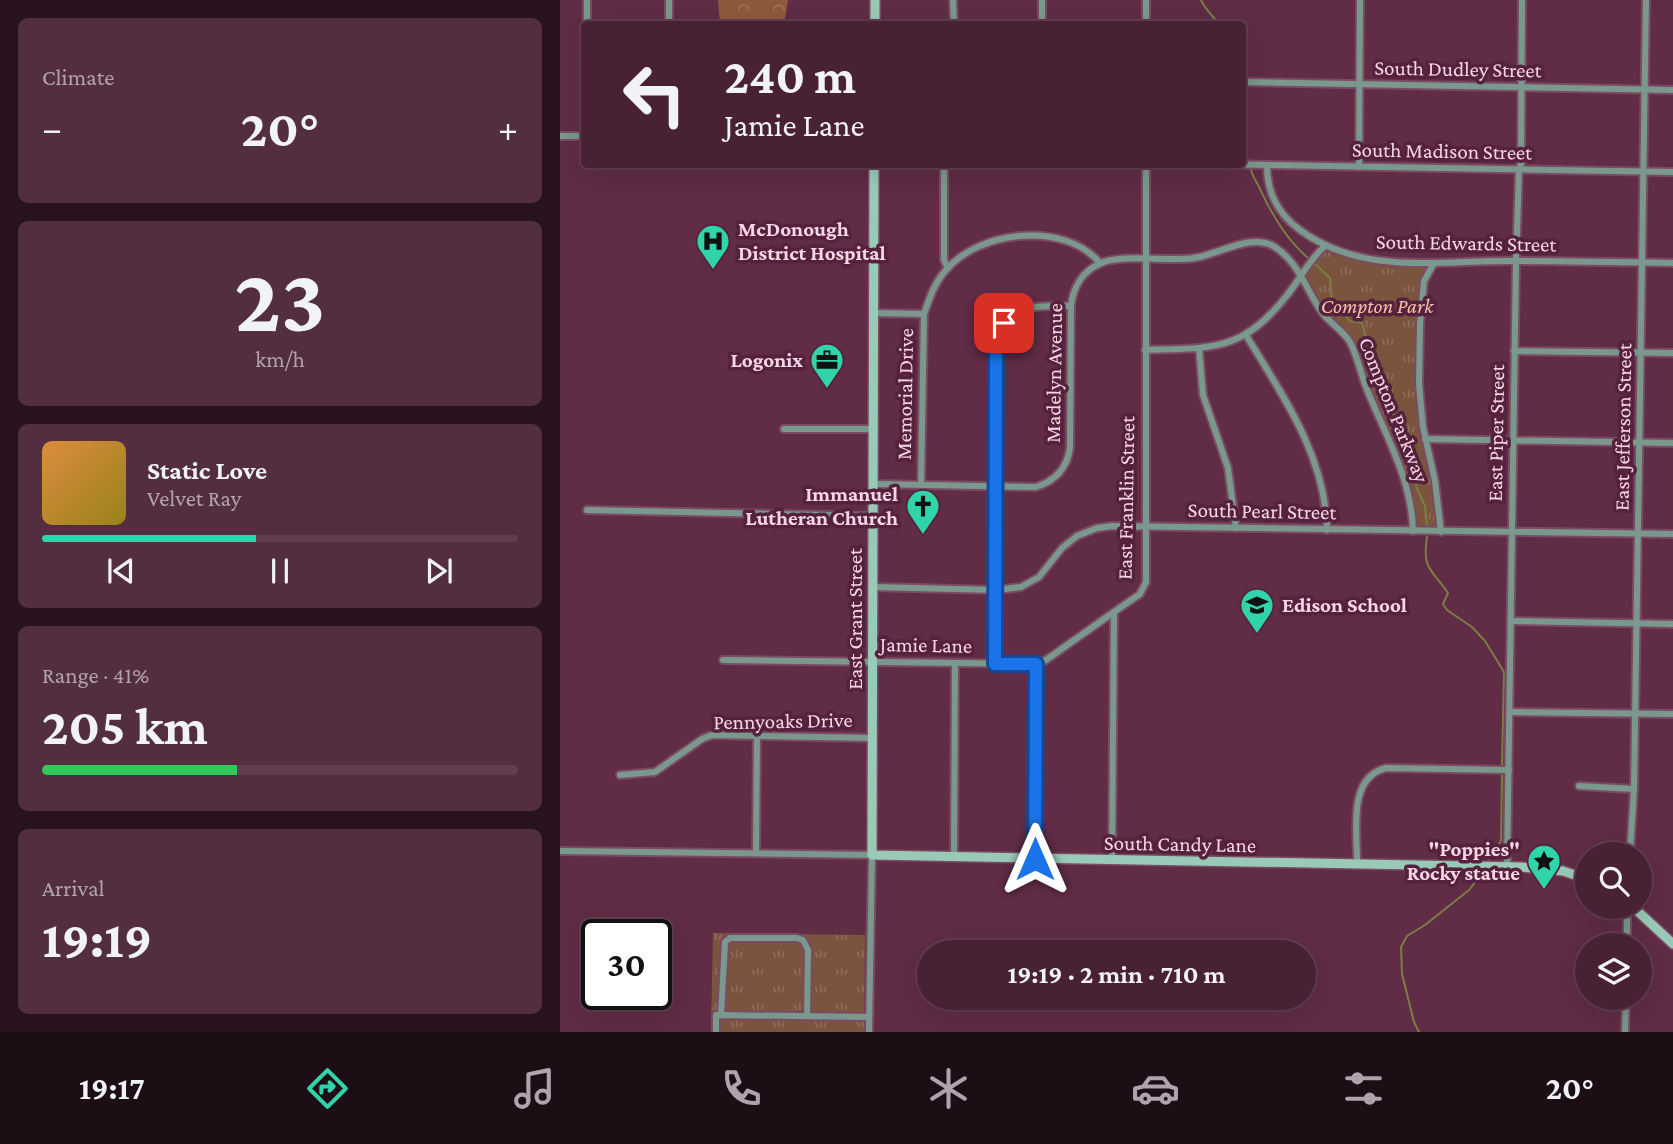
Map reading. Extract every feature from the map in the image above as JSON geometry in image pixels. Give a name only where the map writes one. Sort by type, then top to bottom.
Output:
[{"type":"main road","points":[[875,0],[875,21]]},
{"type":"main road","name":"East Grant Street","points":[[872,855],[874,168]]},
{"type":"main road","name":"South Candy Lane","points":[[872,855],[1507,866],[1563,871],[1575,875]]},
{"type":"main road","points":[[1645,919],[1673,944]]},
{"type":"street","points":[[587,0],[587,21]]},
{"type":"street","points":[[668,0],[668,21]]},
{"type":"street","points":[[953,0],[954,21]]},
{"type":"street","points":[[1042,0],[1042,21]]},
{"type":"street","points":[[1146,0],[1146,21]]},
{"type":"street","points":[[1359,167],[1360,0]]},
{"type":"street","name":"East Piper Street","points":[[1507,866],[1522,0]]},
{"type":"street","name":"East Jefferson Street","points":[[1631,842],[1634,789],[1646,0]]},
{"type":"street","name":"South Dudley Street","points":[[1246,82],[1673,90]]},
{"type":"street","points":[[560,136],[581,136]]},
{"type":"street","name":"South Madison Street","points":[[1246,165],[1673,172]]},
{"type":"street","name":"South Edwards Street","points":[[1267,166],[1269,186],[1280,210],[1292,224],[1324,247],[1361,258],[1400,263],[1673,263]]},
{"type":"street","points":[[944,168],[944,260],[948,268]]},
{"type":"street","name":"East Franklin Street","points":[[1114,612],[1138,596],[1144,588],[1146,168]]},
{"type":"street","name":"Memorial Drive","points":[[921,485],[924,314],[934,289],[948,268],[963,256],[992,241],[1025,235],[1067,243],[1092,255],[1100,263]]},
{"type":"street","points":[[1100,263],[1109,260],[1193,258],[1260,242],[1276,248],[1302,275]]},
{"type":"street","points":[[1145,350],[1199,348],[1219,345],[1246,335],[1269,316],[1312,258],[1324,247]]},
{"type":"street","name":"Madelyn Avenue","points":[[874,484],[996,487],[1042,485],[1059,473],[1067,461],[1070,448],[1071,306],[1078,283],[1088,271],[1100,263]]},
{"type":"street","points":[[1434,263],[1424,281],[1420,324],[1420,393],[1441,531]]},
{"type":"street","name":"Compton Parkway","points":[[1302,275],[1321,311],[1340,328],[1352,346],[1367,390],[1407,482],[1413,513],[1413,531]]},
{"type":"street","points":[[995,664],[998,335],[1004,323],[1021,309],[1035,306],[1071,306]]},
{"type":"street","points":[[873,313],[924,314]]},
{"type":"street","points":[[1246,335],[1289,407],[1313,456],[1324,495],[1327,530]]},
{"type":"street","points":[[1199,348],[1203,395],[1228,468],[1236,528]]},
{"type":"street","points":[[1514,351],[1673,353]]},
{"type":"street","points":[[783,429],[873,429]]},
{"type":"street","points":[[1425,439],[1673,443]]},
{"type":"street","points":[[587,510],[873,516]]},
{"type":"street","name":"South Pearl Street","points":[[873,587],[996,590],[1021,587],[1033,581],[1062,548],[1082,533],[1105,527],[1673,534]]},
{"type":"street","points":[[1035,859],[1036,664],[1046,660],[1114,612]]},
{"type":"street","points":[[1112,860],[1114,612]]},
{"type":"street","points":[[1512,621],[1673,624]]},
{"type":"street","name":"Jamie Lane","points":[[723,660],[1036,664]]},
{"type":"street","points":[[954,857],[955,664]]},
{"type":"street","points":[[1511,712],[1673,715]]},
{"type":"street","name":"Pennyoaks Drive","points":[[620,775],[655,772],[712,735],[872,738]]},
{"type":"street","points":[[756,853],[757,736]]},
{"type":"street","points":[[1357,865],[1358,797],[1362,785],[1374,773],[1386,768],[1509,770]]},
{"type":"street","points":[[1579,786],[1634,789]]},
{"type":"street","name":"South Candy Lane","points":[[560,851],[872,855]]},
{"type":"street","name":"East Grant Street","points":[[869,1032],[872,855]]},
{"type":"street","points":[[721,1015],[725,942],[730,937],[803,940],[808,950],[807,1016]]},
{"type":"street","points":[[1625,1032],[1626,1010]]},
{"type":"street","points":[[716,1032],[716,1015],[869,1017]]},
{"type":"green space","points":[[718,0],[788,0],[784,21],[720,21]]},
{"type":"green space","name":"Compton Park","points":[[1324,247],[1347,254],[1434,263],[1424,281],[1419,384],[1441,532],[1413,531],[1412,502],[1352,346],[1328,319],[1302,275]]},
{"type":"green space","points":[[713,933],[865,935],[864,1032],[711,1032]]},
{"type":"waterway","points":[[1201,0],[1217,21]]},
{"type":"waterway","points":[[1246,154],[1248,161]]},
{"type":"waterway","points":[[1251,170],[1280,226],[1307,257]]},
{"type":"waterway","points":[[1314,263],[1330,278],[1332,302],[1341,307],[1349,321],[1362,323],[1368,342],[1375,350],[1376,357],[1372,367],[1392,390],[1392,408],[1398,425],[1414,447],[1416,486],[1425,506],[1427,526]]},
{"type":"waterway","points":[[1427,537],[1427,563],[1448,593],[1443,604],[1485,641],[1504,672],[1502,765]]},
{"type":"waterway","points":[[1488,861],[1501,840],[1502,774]]},
{"type":"waterway","points":[[1419,1032],[1402,974],[1401,947],[1407,936],[1469,890],[1484,871]]},
{"type":"place","name":"McDonough District Hospital","points":[[713,271]]},
{"type":"place","name":"Logonix","points":[[827,390]]},
{"type":"place","name":"Immanuel Lutheran Church","points":[[923,536]]},
{"type":"place","name":"Edison School","points":[[1257,635]]},
{"type":"place","name":"\"Poppies\" Rocky statue","points":[[1544,891]]},
{"type":"route","points":[[1004,323],[998,335],[996,349],[995,664],[1036,664],[1035,859]]}]
